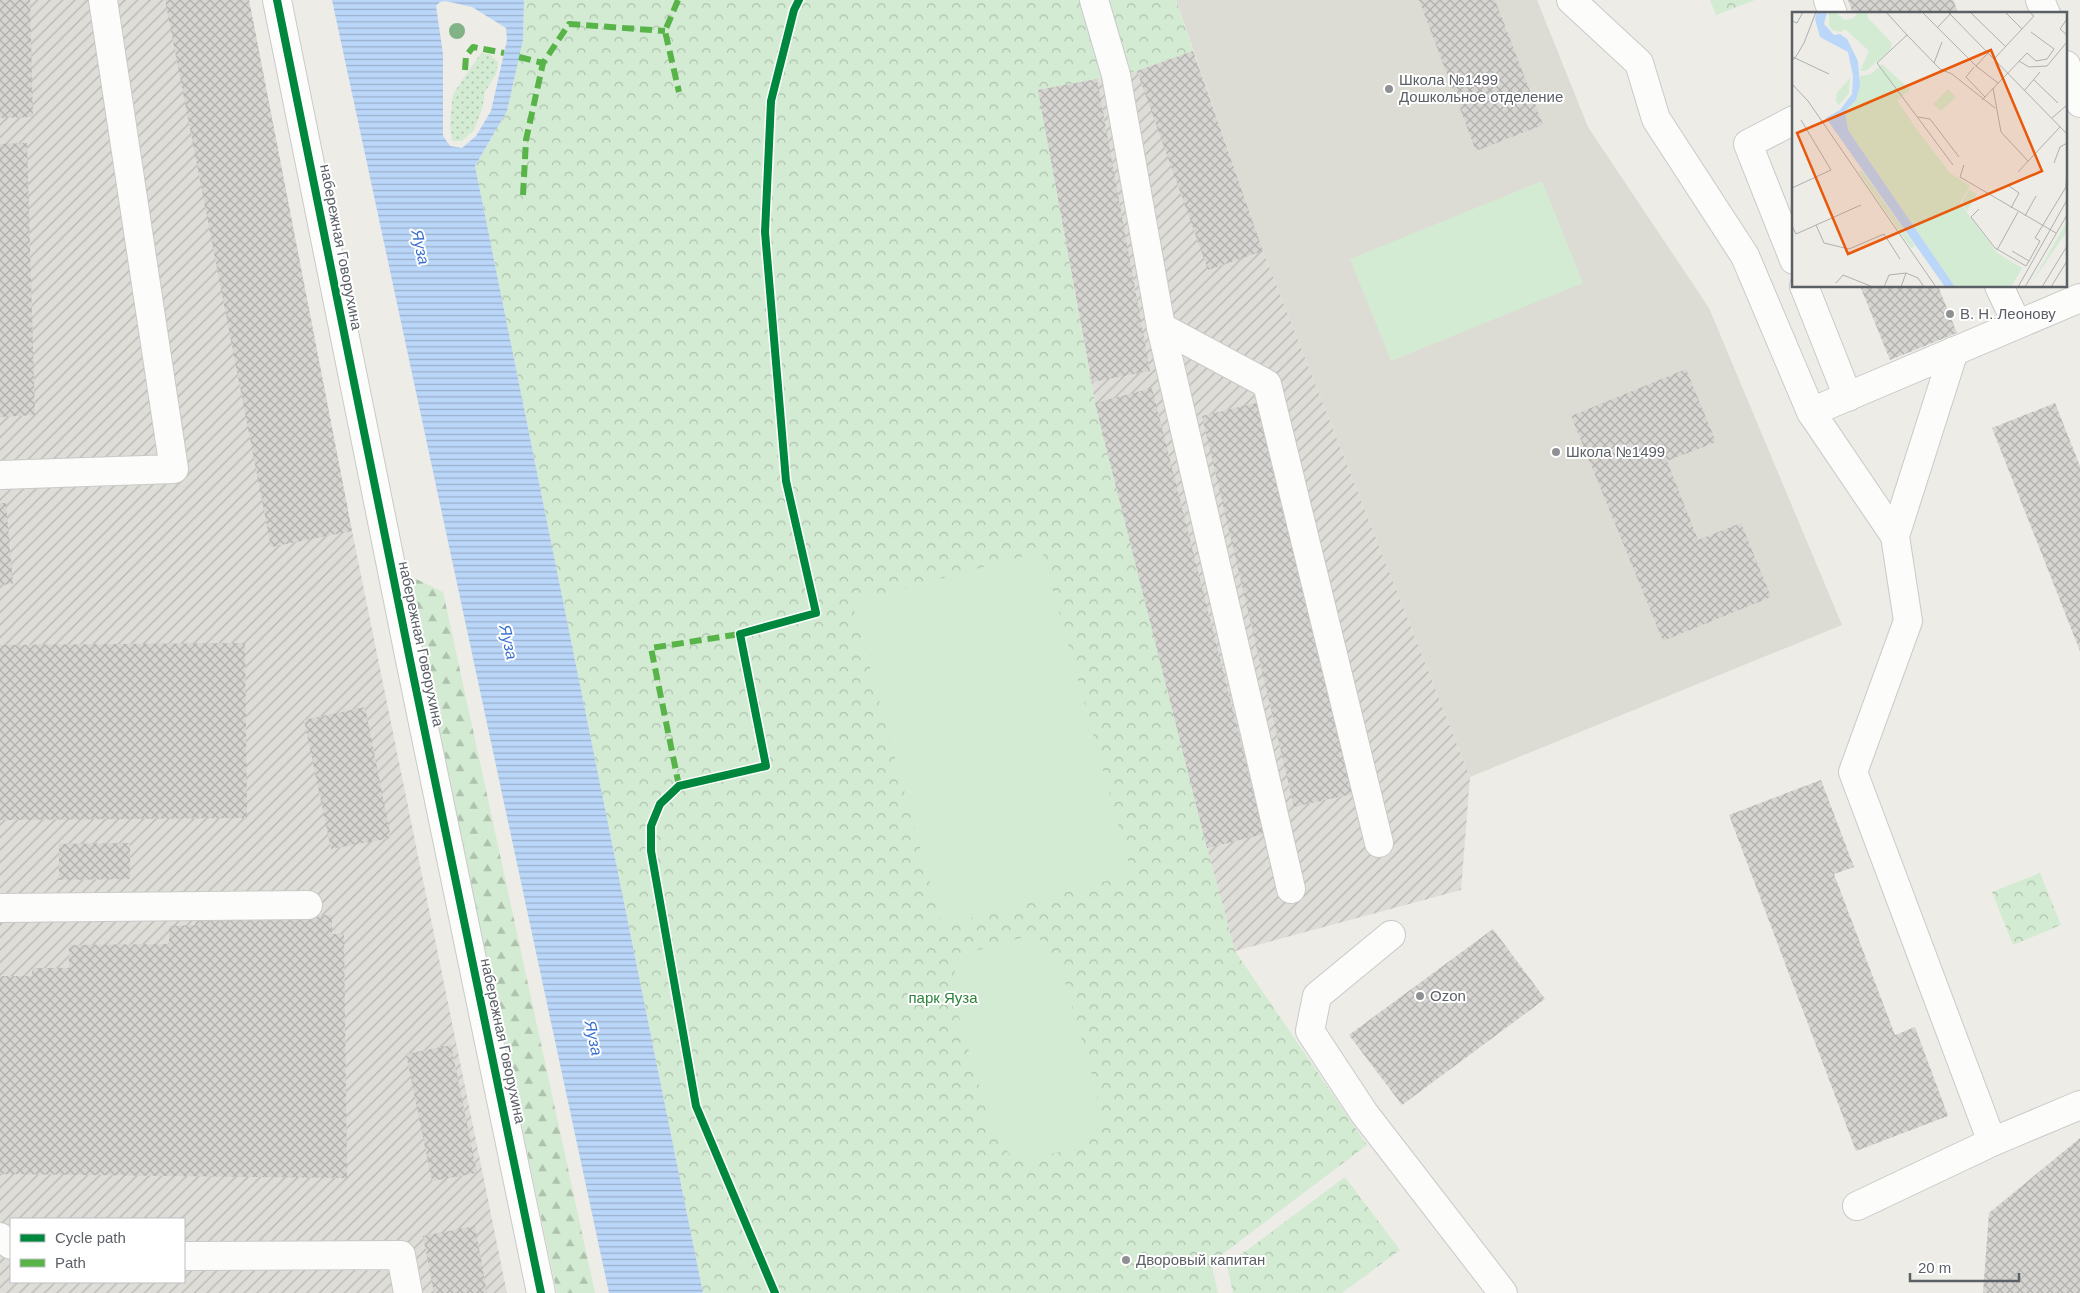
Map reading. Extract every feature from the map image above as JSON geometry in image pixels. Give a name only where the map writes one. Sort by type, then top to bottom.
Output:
[{"type":"street","points":[[0,475],[174,469],[103,0]]},
{"type":"street","name":"набережная Говорухина","points":[[277,0],[408,650],[542,1293]]},
{"type":"street","points":[[1094,0],[1116,75],[1161,327],[1291,889]]},
{"type":"street","points":[[1571,0],[1639,63],[1656,119],[1745,256],[1811,412],[1894,536],[1908,621],[1853,772],[1992,1142]]},
{"type":"street","points":[[1828,0],[1832,12]]},
{"type":"street","points":[[1792,121],[1748,144],[1792,255]]},
{"type":"street","points":[[1805,288],[1848,397]]},
{"type":"street","points":[[2000,288],[2017,324]]},
{"type":"street","points":[[1811,412],[2080,298]]},
{"type":"street","points":[[1161,327],[1267,384],[1379,842]]},
{"type":"street","points":[[1894,536],[1954,352]]},
{"type":"street","points":[[0,908],[308,904]]},
{"type":"street","points":[[1391,935],[1316,996],[1310,1030],[1364,1113],[1503,1293]]},
{"type":"street","points":[[1858,1206],[1992,1142],[2080,1105]]},
{"type":"street","points":[[185,1256],[401,1255],[408,1293]]},
{"type":"shaded area","points":[[0,0],[249,0],[352,531],[507,1293],[0,1293]]},
{"type":"shaded area","name":"Школа №1499","points":[[1176,0],[1537,0],[1588,127],[1709,308],[1842,625],[1470,777],[1263,251]]},
{"type":"shaded area","points":[[1193,51],[1263,251],[1470,777],[1461,890],[1235,951],[1207,848],[1095,403],[1038,90],[1137,71]]},
{"type":"green space","name":"парк Яуза","points":[[524,0],[1176,0],[1193,51],[1137,71],[1038,90],[1095,403],[1207,848],[1235,951],[1367,1145],[1211,1263],[1218,1293],[703,1293],[475,166],[507,111],[523,40]]},
{"type":"green space","points":[[1710,0],[1755,0],[1716,15]]},
{"type":"green space","points":[[481,53],[491,55],[498,62],[496,74],[485,92],[482,109],[474,130],[462,141],[452,141],[450,124],[453,94]]},
{"type":"green space","points":[[1542,181],[1583,283],[1391,361],[1350,259]]},
{"type":"green space","points":[[1042,551],[1132,874],[942,926],[852,603]]},
{"type":"green space","points":[[414,578],[443,592],[595,1293],[557,1293],[415,621]]},
{"type":"green space","points":[[2040,873],[2061,925],[2013,945],[1992,892]]},
{"type":"green space","points":[[1024,937],[1038,937],[1054,955],[1064,979],[1095,1085],[1100,1111],[1095,1135],[1087,1140],[1057,1152],[1024,1159],[1014,1159],[998,1140],[988,1117],[957,1010],[952,984],[957,961],[968,953]]},
{"type":"green space","points":[[1345,1177],[1400,1250],[1342,1293],[1233,1293],[1227,1265]]},
{"type":"water","name":"Яуза","points":[[332,0],[524,0],[523,40],[507,111],[475,166],[703,1293],[609,1293]],"holes":[[[445,1],[472,7],[506,28],[507,40],[491,111],[476,136],[462,148],[450,146],[443,136],[443,54],[436,6],[440,2]]]},
{"type":"building","points":[[0,0],[30,0],[33,117],[0,118]]},
{"type":"building","points":[[165,0],[249,0],[352,531],[271,547]]},
{"type":"building","points":[[1419,0],[1495,0],[1543,125],[1476,151]]},
{"type":"building","points":[[1848,0],[1953,0],[1958,12],[1852,12]]},
{"type":"building","points":[[1193,51],[1263,251],[1208,270],[1137,71]]},
{"type":"building","points":[[1097,79],[1150,371],[1092,382],[1038,90]]},
{"type":"building","points":[[27,143],[35,415],[0,417],[0,144]]},
{"type":"building","points":[[1861,288],[1939,288],[1957,333],[1890,360]]},
{"type":"building","points":[[1686,369],[1716,442],[1667,461],[1698,540],[1741,523],[1771,597],[1663,641],[1571,416]]},
{"type":"building","points":[[1152,388],[1264,834],[1207,848],[1095,403]]},
{"type":"building","points":[[1260,402],[1352,794],[1294,807],[1202,416]]},
{"type":"building","points":[[2055,403],[2080,466],[2080,651],[1992,428]]},
{"type":"building","points":[[0,503],[6,503],[13,584],[0,585]]},
{"type":"building","points":[[245,643],[247,818],[0,820],[0,645]]},
{"type":"building","points":[[365,707],[391,838],[331,849],[304,720]]},
{"type":"building","points":[[1821,780],[1854,867],[1834,874],[1895,1035],[1915,1027],[1948,1116],[1856,1151],[1729,815]]},
{"type":"building","points":[[130,843],[130,879],[59,880],[59,844]]},
{"type":"building","points":[[332,915],[332,934],[344,934],[347,1178],[0,1174],[0,976],[32,976],[32,968],[69,968],[69,945],[169,944],[169,926],[195,925],[195,917]]},
{"type":"building","points":[[1493,929],[1545,999],[1402,1105],[1349,1035]]},
{"type":"building","points":[[451,1045],[477,1173],[432,1181],[406,1054]]},
{"type":"building","points":[[2080,1138],[2080,1293],[1983,1293],[1989,1213]]},
{"type":"building","points":[[475,1226],[487,1293],[434,1293],[423,1236]]},
{"type":"marked path","points":[[678,0],[665,31],[679,92]]},
{"type":"marked path","points":[[523,195],[526,140],[543,63],[569,24],[665,31]]},
{"type":"marked path","points":[[465,70],[466,56],[473,47],[504,53]]},
{"type":"marked path","points":[[519,57],[543,63]]},
{"type":"marked path","points":[[679,786],[651,648],[740,634]]},
{"type":"cycle path","points":[[277,0],[410,660],[541,1293]]},
{"type":"cycle path","points":[[775,1293],[696,1106],[651,851],[651,826],[660,804],[679,786],[766,766],[740,634],[816,613],[786,481],[765,232],[771,101],[794,10],[799,0]]},
{"type":"place","name":"Школа №1499 Дошкольное отделение","points":[[1389,89]]},
{"type":"place","name":"В. Н. Леонову","points":[[1950,314]]},
{"type":"place","name":"Школа №1499","points":[[1556,452]]},
{"type":"place","name":"Ozon","points":[[1420,996]]},
{"type":"place","name":"Дворовый капитан","points":[[1126,1260]]}]
